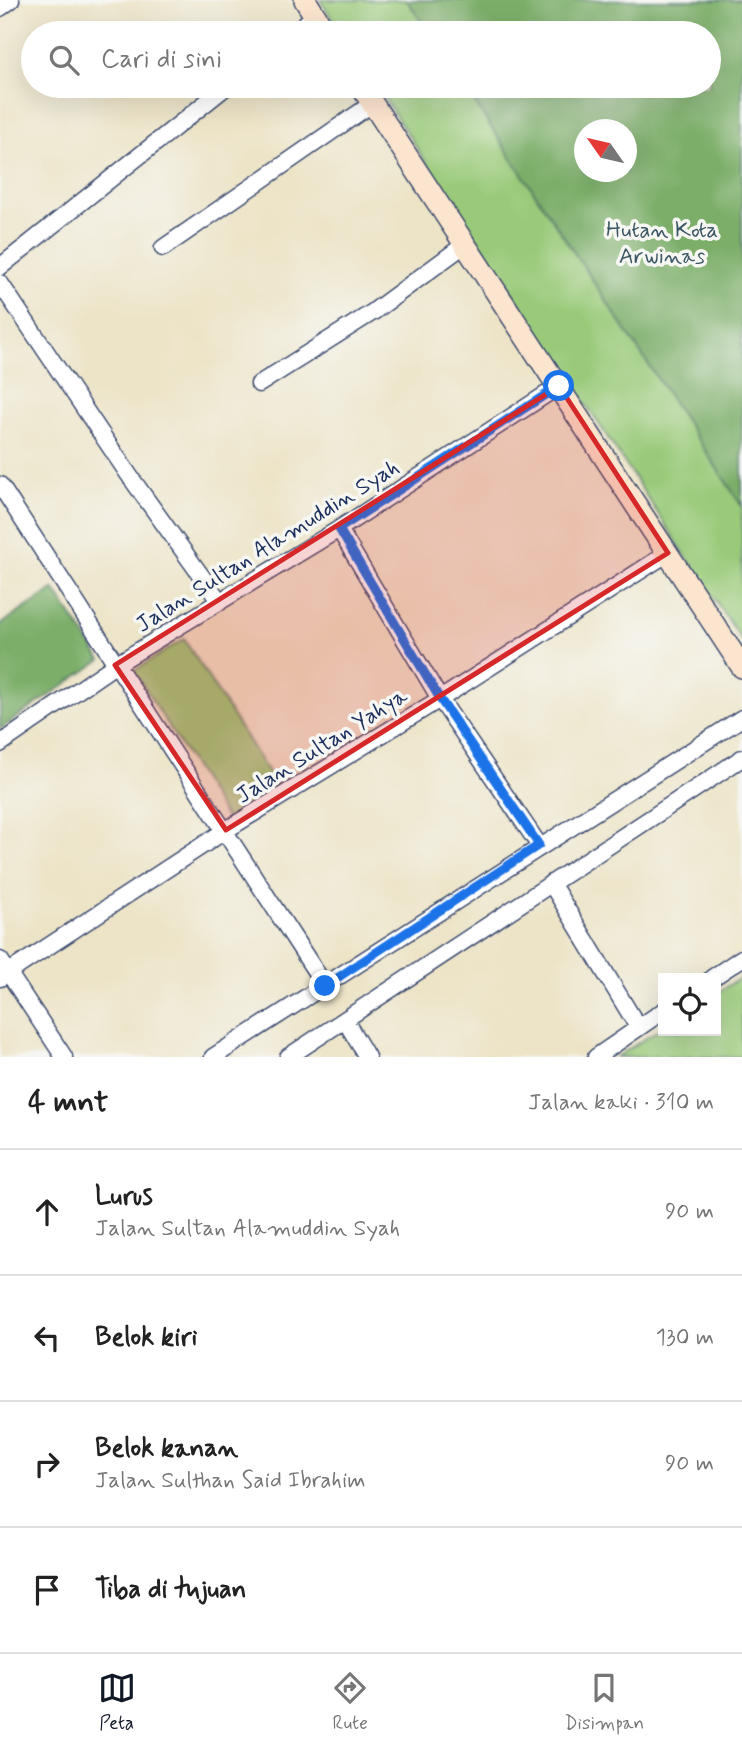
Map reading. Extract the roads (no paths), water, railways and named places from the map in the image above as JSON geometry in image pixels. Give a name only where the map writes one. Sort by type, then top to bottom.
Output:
[{"type":"street","points":[[0,8],[11,0]]},
{"type":"street","points":[[0,267],[212,98]]},
{"type":"street","points":[[163,248],[362,98]]},
{"type":"street","points":[[370,98],[742,667]]},
{"type":"street","points":[[259,384],[373,312],[464,245]]},
{"type":"street","points":[[0,283],[131,478],[220,602]]},
{"type":"street","name":"Jalan Sultan Alamuddin Syah","points":[[0,744],[115,665],[339,529],[559,386]]},
{"type":"street","points":[[0,485],[5,506],[226,830],[325,986]]},
{"type":"street","points":[[339,529],[440,699],[539,845]]},
{"type":"street","name":"Jalan Sultan Yahya","points":[[3,970],[440,699],[668,553]]},
{"type":"street","points":[[213,1057],[539,845],[742,718]]},
{"type":"street","points":[[288,1057],[742,758]]},
{"type":"street","points":[[551,883],[638,1027]]},
{"type":"street","points":[[720,973],[742,958]]},
{"type":"street","points":[[3,970],[64,1057]]},
{"type":"street","points":[[596,1057],[658,1014]]},
{"type":"street","points":[[345,1020],[368,1057]]},
{"type":"park label","name":"Hutan Kota Arwinas","points":[[662,242]]}]
